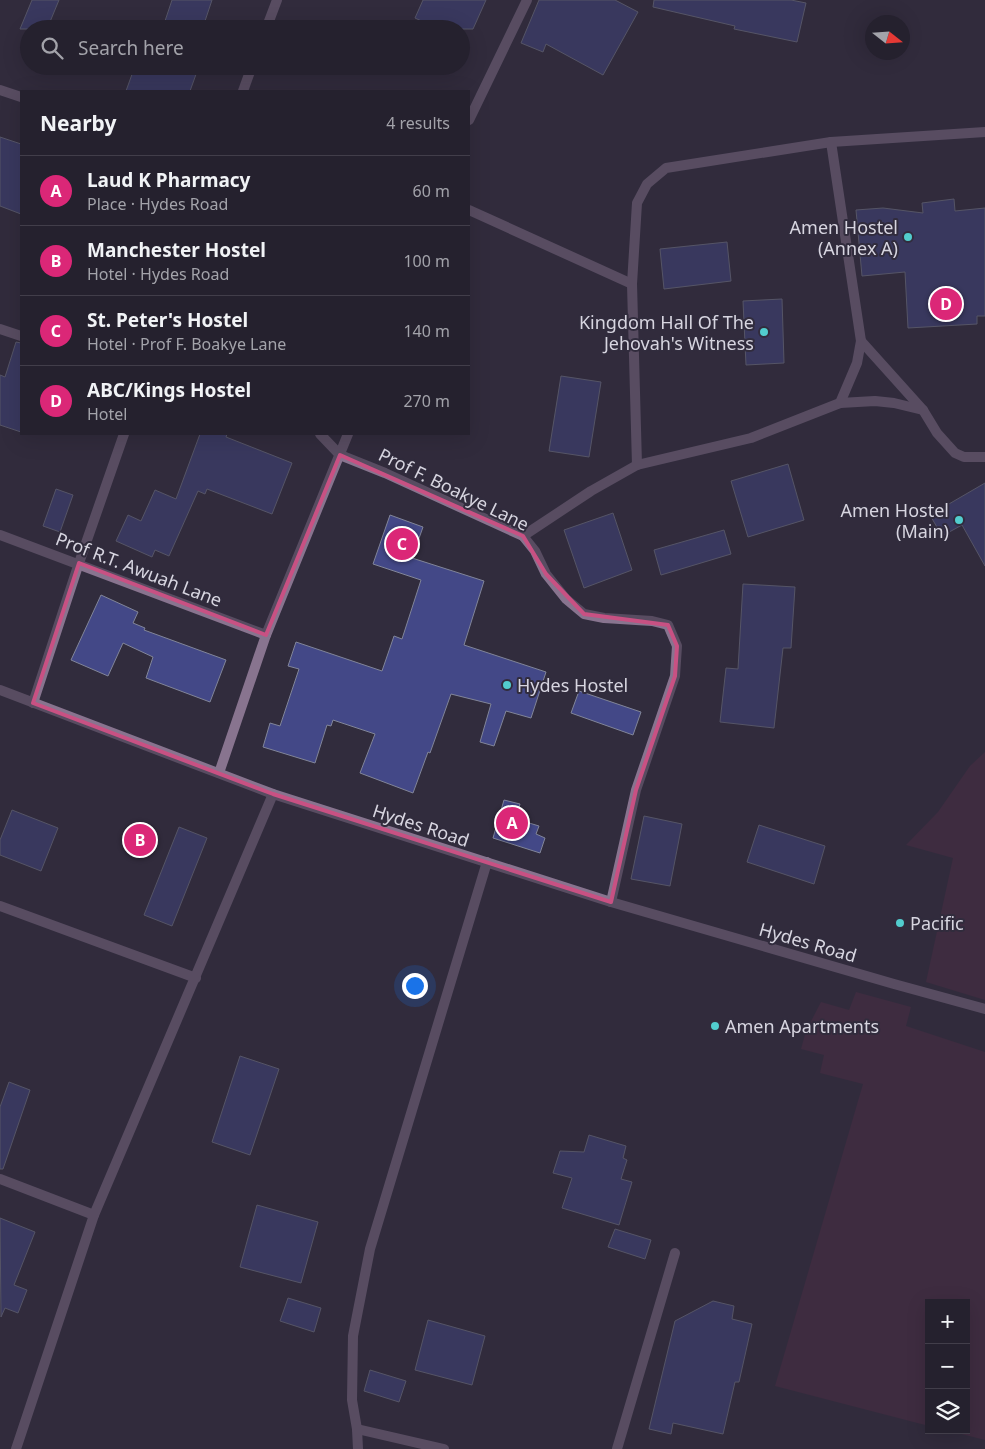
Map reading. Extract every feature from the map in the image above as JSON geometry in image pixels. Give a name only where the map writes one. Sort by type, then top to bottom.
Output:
[{"type":"street","points":[[269,20],[277,0]]},
{"type":"street","points":[[470,118],[527,0]]},
{"type":"street","points":[[243,90],[249,75]]},
{"type":"street","points":[[0,90],[20,97]]},
{"type":"street","points":[[638,465],[632,284],[637,203],[647,184],[666,168],[832,142],[985,132]]},
{"type":"street","points":[[832,142],[861,341],[857,364],[840,403]]},
{"type":"street","points":[[470,210],[632,284]]},
{"type":"street","points":[[0,329],[20,336]]},
{"type":"street","points":[[861,341],[923,410],[937,433],[956,453],[964,457],[985,457]]},
{"type":"street","points":[[523,536],[591,490],[638,465],[751,438],[840,403],[875,401],[894,403],[923,410]]},
{"type":"street","points":[[33,703],[124,435]]},
{"type":"street","name":"Prof F. Boakye Lane","points":[[321,435],[340,455],[385,473],[523,536],[535,551],[546,574],[566,599],[584,614],[604,618],[668,624],[676,646],[675,676],[636,790],[611,902]]},
{"type":"street","points":[[219,773],[266,635],[348,435]]},
{"type":"street","name":"Prof R.T. Awuah Lane","points":[[0,535],[266,635]]},
{"type":"street","name":"Hydes Road","points":[[0,690],[273,794],[611,902],[985,1009]]},
{"type":"street","points":[[16,1449],[94,1215],[273,794]]},
{"type":"street","points":[[358,1449],[352,1400],[353,1336],[370,1248],[487,862]]},
{"type":"street","points":[[0,906],[55,924],[196,978]]},
{"type":"street","points":[[0,1179],[94,1215]]},
{"type":"street","points":[[617,1449],[675,1253]]},
{"type":"street","points":[[357,1429],[444,1449]]},
{"type":"highlighted area","points":[[340,455],[523,536],[546,574],[584,614],[668,625],[677,646],[675,676],[636,790],[611,902],[273,794],[33,703],[79,563],[266,635]]},
{"type":"shaded area","points":[[985,752],[985,1000],[926,982],[953,858],[906,845],[938,812],[970,766]]},
{"type":"shaded area","points":[[856,992],[911,1007],[906,1026],[985,1052],[985,1440],[962,1434],[970,1434],[970,1299],[925,1299],[925,1425],[775,1386],[863,1084],[820,1073],[824,1055],[801,1049],[806,1031],[821,1002],[849,1010]]},
{"type":"building","points":[[32,0],[59,0],[51,20],[24,20]]},
{"type":"building","points":[[172,0],[212,0],[205,20],[165,20]]},
{"type":"building","points":[[423,0],[486,0],[473,29],[470,29],[470,20],[419,20],[415,18]]},
{"type":"building","points":[[539,0],[615,0],[638,12],[603,75],[546,44],[543,52],[521,43]]},
{"type":"building","points":[[654,0],[791,0],[806,3],[797,42],[734,29],[735,26],[653,7]]},
{"type":"building","points":[[132,75],[196,75],[190,90],[126,90]]},
{"type":"building","points":[[0,137],[20,144],[20,214],[0,206]]},
{"type":"building","points":[[954,199],[955,211],[985,208],[985,316],[977,316],[977,324],[908,328],[905,272],[862,276],[856,210],[883,208],[923,213],[922,203]]},
{"type":"building","points":[[727,242],[731,281],[664,289],[660,249]]},
{"type":"building","name":"Kingdom Hall Of The Jehovah's Witness","points":[[782,299],[784,363],[746,365],[743,301]]},
{"type":"building","points":[[16,342],[20,343],[20,432],[0,425],[0,375],[5,377]]},
{"type":"building","points":[[561,376],[601,382],[589,457],[549,451]]},
{"type":"building","points":[[200,435],[227,435],[226,437],[292,463],[272,514],[207,489],[205,494],[198,491],[169,556],[155,550],[152,557],[116,541],[128,515],[141,521],[155,490],[176,499]]},
{"type":"building","points":[[788,464],[804,520],[748,537],[731,481]]},
{"type":"building","name":"Amen Hostel (Main)","points":[[985,483],[985,566],[962,525],[942,536],[930,515]]},
{"type":"building","points":[[56,489],[73,495],[60,532],[43,526]]},
{"type":"building","points":[[613,513],[632,570],[584,588],[564,530]]},
{"type":"building","points":[[390,515],[423,527],[412,558],[484,581],[464,645],[546,672],[531,718],[506,711],[494,746],[480,742],[491,704],[451,694],[430,753],[428,752],[413,793],[360,773],[375,734],[333,720],[331,726],[327,725],[315,763],[263,747],[270,723],[280,726],[299,669],[288,666],[296,642],[382,671],[394,636],[402,639],[421,580],[373,564]]},
{"type":"building","points":[[724,530],[731,554],[661,575],[654,550]]},
{"type":"building","points":[[743,584],[795,587],[791,648],[783,648],[774,728],[720,722],[726,668],[738,669]]},
{"type":"building","points":[[101,595],[138,612],[133,623],[145,628],[144,630],[226,660],[210,702],[146,678],[153,657],[123,643],[108,676],[71,660]]},
{"type":"building","points":[[579,691],[641,712],[633,735],[571,713]]},
{"type":"building","points":[[504,800],[520,804],[516,819],[539,826],[536,834],[545,838],[540,853],[493,838]]},
{"type":"building","points":[[12,810],[58,828],[41,871],[0,855],[0,840]]},
{"type":"building","points":[[644,816],[682,824],[670,886],[631,879]]},
{"type":"building","points":[[759,825],[825,846],[814,884],[747,862]]},
{"type":"building","points":[[179,827],[207,838],[172,926],[144,915]]},
{"type":"building","points":[[240,1056],[279,1069],[250,1155],[212,1142]]},
{"type":"building","points":[[9,1082],[30,1090],[3,1169],[0,1169],[0,1107]]},
{"type":"building","points":[[589,1135],[626,1146],[623,1158],[627,1160],[621,1179],[632,1182],[619,1225],[562,1208],[572,1178],[553,1173],[560,1151],[584,1152]]},
{"type":"building","points":[[257,1205],[318,1222],[301,1283],[240,1267]]},
{"type":"building","points":[[0,1218],[35,1232],[14,1285],[27,1290],[18,1313],[5,1308],[1,1317]]},
{"type":"building","points":[[615,1229],[651,1240],[645,1259],[608,1247]]},
{"type":"building","points":[[288,1298],[321,1308],[314,1332],[280,1321]]},
{"type":"building","points":[[713,1301],[734,1306],[732,1319],[752,1324],[739,1382],[735,1382],[723,1434],[673,1423],[671,1434],[649,1429],[675,1321]]},
{"type":"building","points":[[428,1320],[485,1336],[472,1385],[415,1370]]},
{"type":"building","points":[[370,1370],[406,1381],[399,1402],[364,1391]]},
{"type":"place","name":"Amen Hostel (Annex A)","points":[[908,237]]},
{"type":"place","name":"ABC/Kings Hostel","points":[[946,304]]},
{"type":"place","name":"Kingdom Hall Of The Jehovah's Witness","points":[[764,332]]},
{"type":"place","name":"Amen Hostel (Main)","points":[[959,520]]},
{"type":"place","name":"St. Peter's Hostel","points":[[402,544]]},
{"type":"place","name":"Hydes Hostel","points":[[507,685]]},
{"type":"place","name":"Laud K Pharmacy","points":[[512,823]]},
{"type":"place","name":"Manchester Hostel","points":[[140,840]]},
{"type":"place","name":"Pacific","points":[[900,923]]},
{"type":"place","name":"Amen Apartments","points":[[715,1026]]}]
